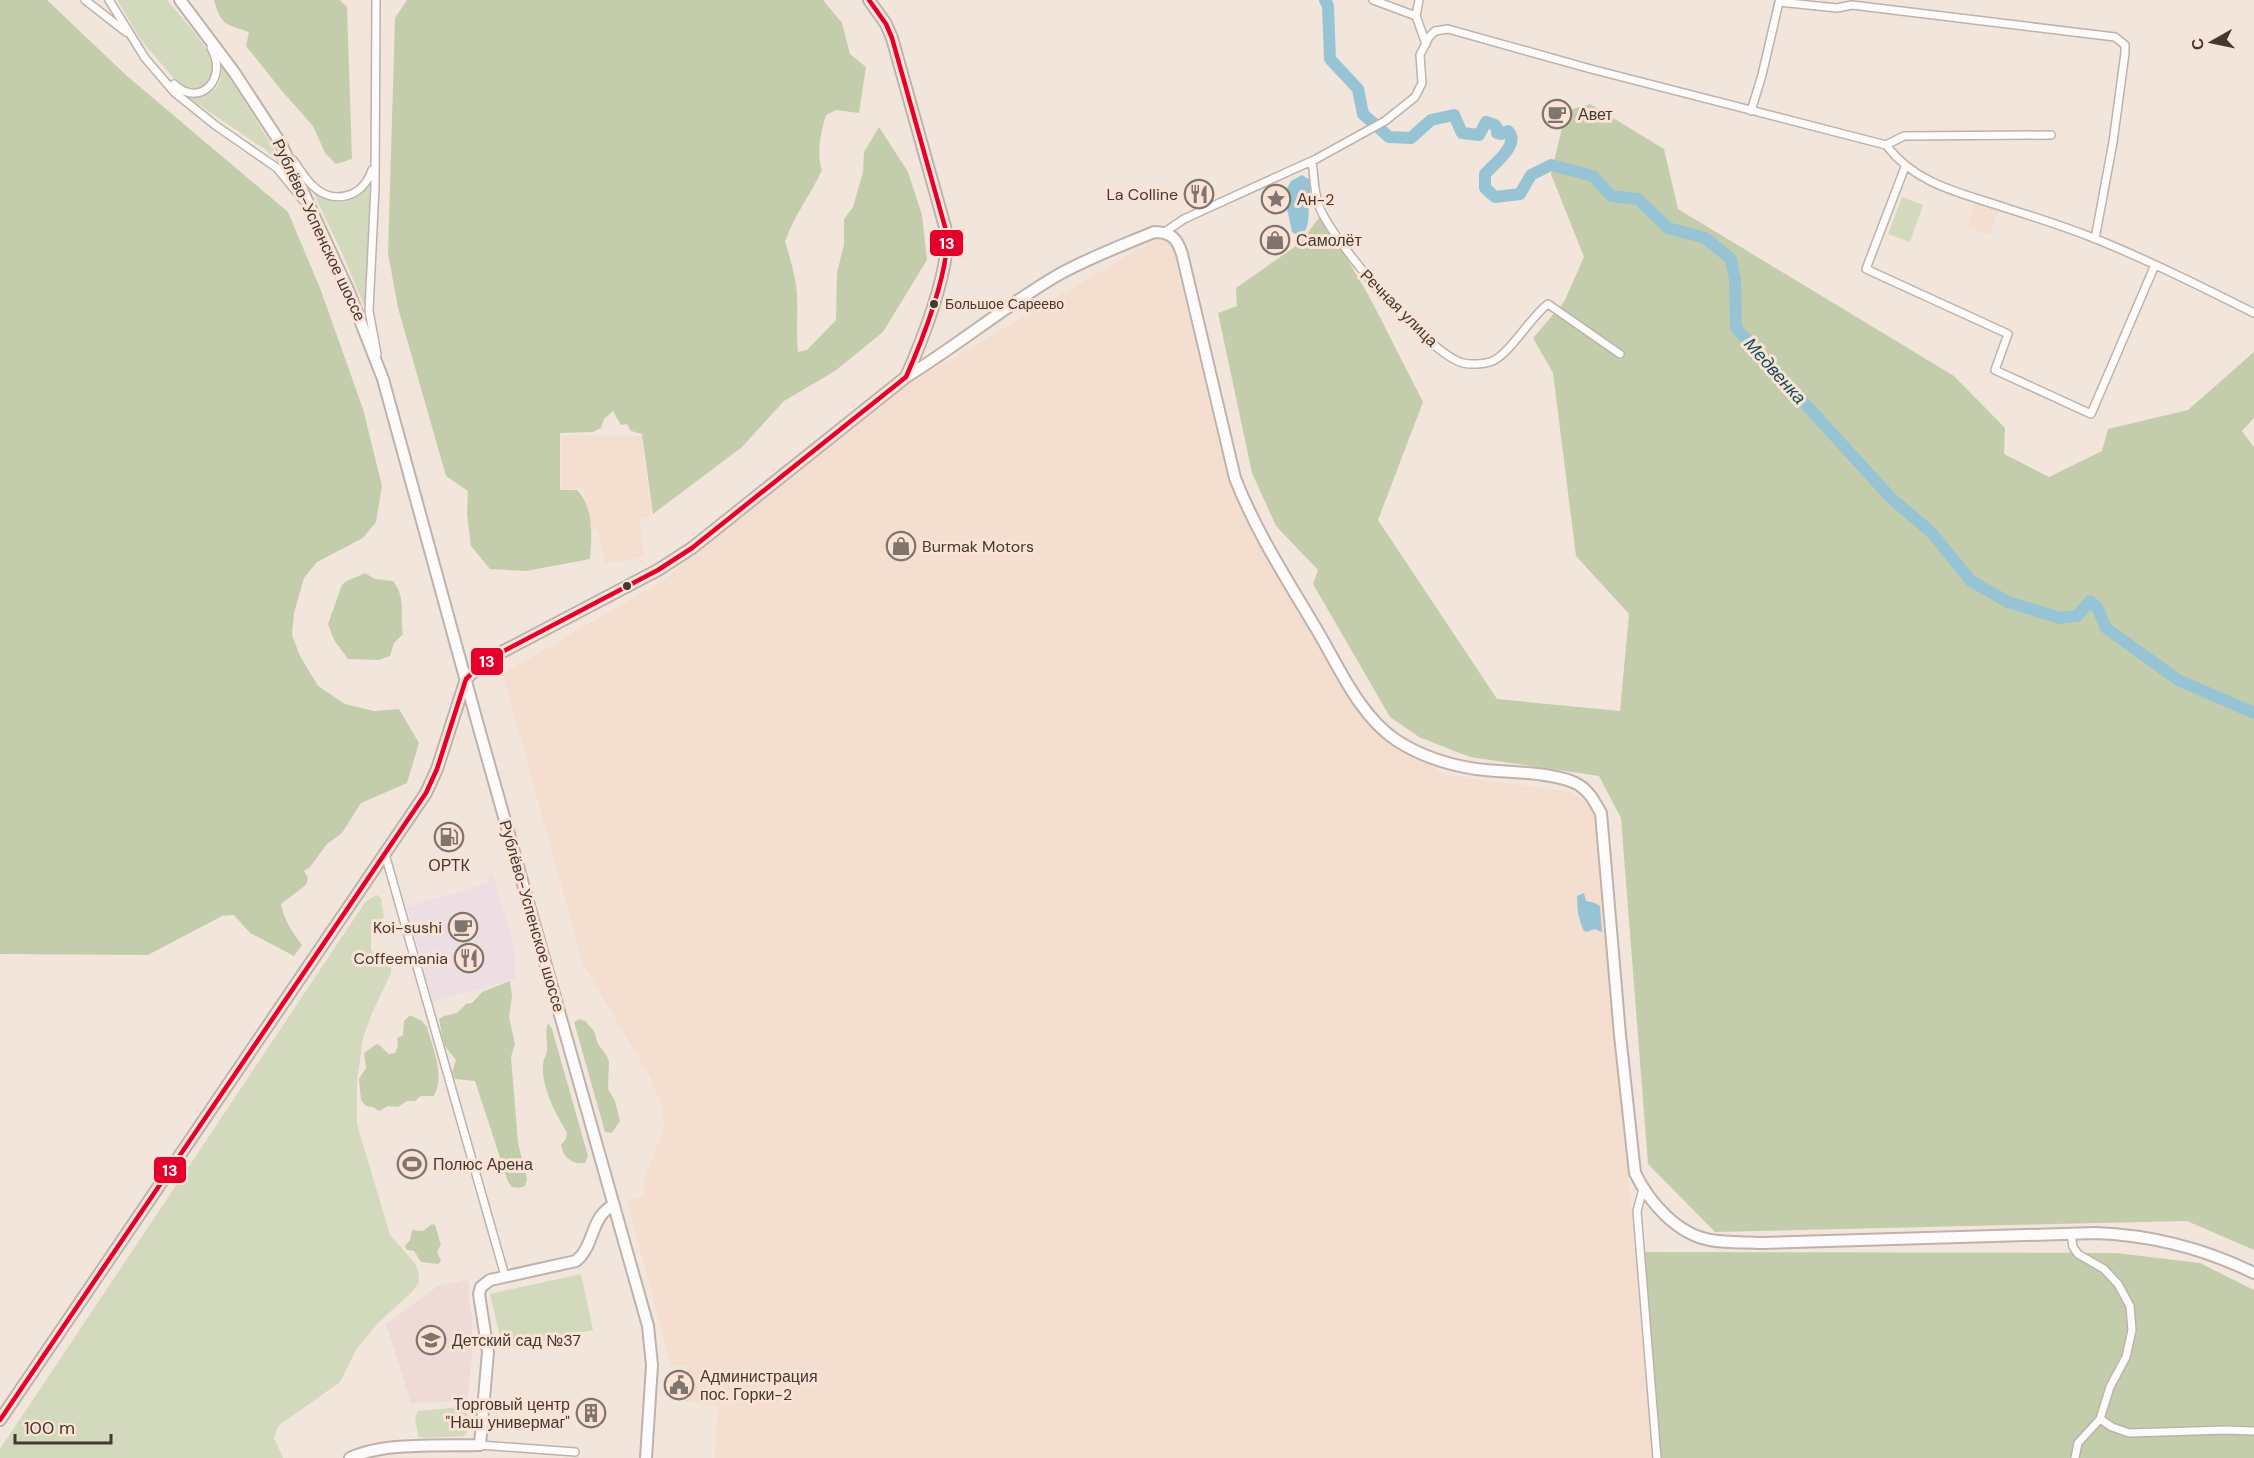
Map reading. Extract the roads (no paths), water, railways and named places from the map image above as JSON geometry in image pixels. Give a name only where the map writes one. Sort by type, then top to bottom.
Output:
[{"type":"street","points":[[85,0],[130,36]]},
{"type":"street","points":[[109,0],[130,36],[159,76],[192,108],[277,168],[303,201],[329,247]]},
{"type":"street","name":"Рублёво-Успенское шоссе","points":[[376,0],[369,310],[382,379],[643,1309],[651,1344],[652,1385],[646,1458]]},
{"type":"street","points":[[869,0],[886,24],[892,38],[947,234],[945,267],[914,360],[906,377]]},
{"type":"street","points":[[1373,0],[1416,16]]},
{"type":"street","points":[[1419,0],[1416,16],[1426,44]]},
{"type":"street","points":[[1751,111],[1765,65],[1779,1],[1837,8],[1847,3],[2115,37],[2125,45],[2113,142],[2095,239]]},
{"type":"street","points":[[145,58],[184,91],[201,91],[213,83],[218,72],[217,59],[183,4]]},
{"type":"street","name":"Рублёво-Успенское шоссе","points":[[183,4],[234,72],[281,144],[329,247],[382,379]]},
{"type":"street","points":[[1165,232],[1184,219],[1312,161],[1385,121],[1415,97],[1422,83],[1420,55],[1436,31],[1448,29],[1539,56],[1886,145],[1905,167],[1940,186],[2095,239],[2156,265],[2254,313]]},
{"type":"street","points":[[1886,145],[1904,136],[2050,135]]},
{"type":"street","points":[[281,144],[312,186],[331,196],[341,198],[361,189],[369,178],[374,161]]},
{"type":"street","name":"Речная улица","points":[[1312,161],[1319,206],[1338,239],[1366,277],[1429,341],[1449,356],[1463,363],[1477,364],[1498,359],[1548,304],[1620,354]]},
{"type":"street","points":[[1905,167],[1866,269],[2008,334],[1995,370],[2091,414],[2156,265]]},
{"type":"street","points":[[2,1414],[426,793],[437,769],[466,678],[500,653],[658,570],[692,548],[906,377],[1057,276],[1154,232],[1165,232],[1179,243],[1235,478],[1242,495],[1280,568],[1356,695],[1379,728],[1398,741],[1438,760],[1476,769],[1554,777],[1577,784],[1589,794],[1601,813],[1632,1157],[1635,1173],[1643,1189],[1655,1204],[1686,1230],[1709,1240],[1762,1243],[2127,1234],[2170,1242],[2224,1259],[2254,1273]]},
{"type":"street","points":[[385,854],[505,1276]]},
{"type":"street","points":[[1643,1189],[1638,1211],[1657,1458]]},
{"type":"street","points":[[480,1445],[488,1352],[479,1294],[484,1283],[505,1276],[576,1261],[588,1245],[600,1215],[614,1205]]},
{"type":"street","points":[[2071,1234],[2073,1247],[2084,1258],[2104,1269],[2118,1284],[2130,1306],[2132,1330],[2126,1357],[2110,1388],[2100,1419],[2078,1443],[2075,1458]]},
{"type":"street","points":[[2100,1419],[2112,1427],[2129,1433],[2254,1431]]},
{"type":"street","points":[[350,1458],[377,1449],[480,1445],[575,1452]]},
{"type":"water","points":[[1302,175],[1310,180],[1310,186],[1308,222],[1301,237],[1292,232],[1284,194],[1291,181]]},
{"type":"water","points":[[1584,893],[1586,901],[1600,906],[1602,932],[1595,929],[1586,932],[1583,930],[1578,914],[1577,896]]},
{"type":"waterway","name":"Медвенка","points":[[1325,0],[1328,6],[1330,59],[1358,89],[1363,114],[1389,137],[1411,138],[1431,120],[1454,115],[1462,133],[1479,135],[1486,122],[1495,125],[1497,133],[1508,131],[1511,136],[1511,142],[1505,154],[1485,174],[1485,188],[1495,197],[1520,194],[1531,175],[1551,165],[1593,176],[1611,196],[1638,199],[1668,228],[1705,238],[1731,259],[1735,280],[1736,328],[1892,499],[1931,532],[1971,581],[2008,602],[2060,618],[2077,616],[2090,601],[2097,607],[2106,628],[2178,680],[2254,713]]},
{"type":"place","name":"Авет","points":[[1557,114]]},
{"type":"place","name":"La Colline","points":[[1199,194]]},
{"type":"place","name":"Ан-2","points":[[1276,199]]},
{"type":"place","name":"Самолёт","points":[[1275,240]]},
{"type":"place","name":"Большое Сареево","points":[[934,304]]},
{"type":"place","name":"Burmak Motors","points":[[901,546]]},
{"type":"place","name":"ОРТК","points":[[449,837]]},
{"type":"place","name":"Koi-sushi","points":[[463,927]]},
{"type":"place","name":"Coffeemania","points":[[469,958]]},
{"type":"place","name":"Полюс Арена","points":[[412,1164]]},
{"type":"place","name":"Детский сад №37","points":[[431,1340]]},
{"type":"place","name":"Администрация пос. Горки-2","points":[[679,1385]]},
{"type":"place","name":"Торговый центр \"Наш универмаг\"","points":[[591,1413]]}]
